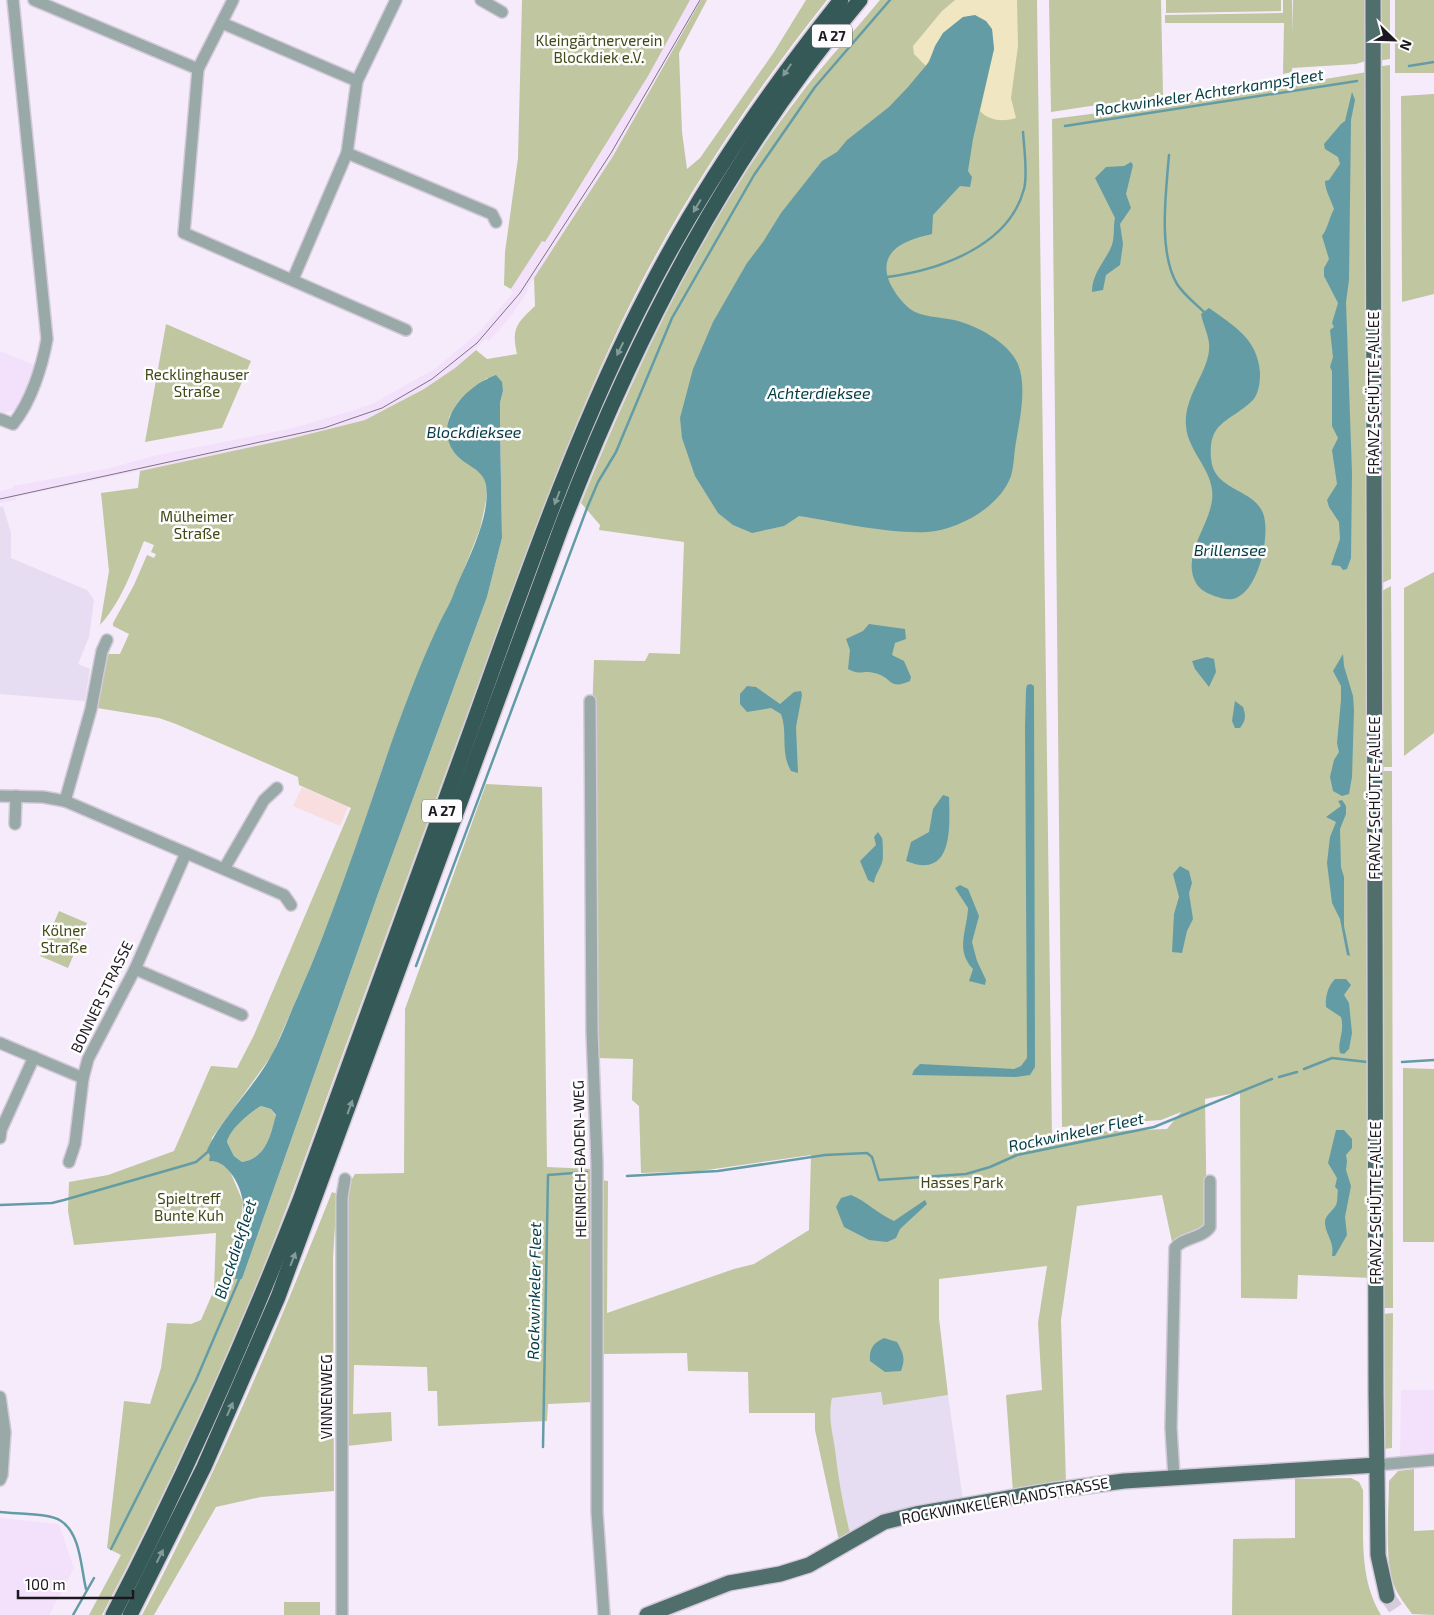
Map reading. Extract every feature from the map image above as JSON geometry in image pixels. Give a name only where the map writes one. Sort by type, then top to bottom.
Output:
[{"type":"highway","name":"A 27","points":[[113,1615],[192,1456],[263,1294],[303,1191],[529,571],[592,410],[650,287],[708,186],[791,64],[841,0]]},
{"type":"highway","name":"A 27","points":[[130,1615],[204,1467],[278,1297],[561,528],[605,417],[665,292],[718,198],[803,72],[860,0]]},
{"type":"main road","name":"FRANZ-SCHÜTTE-ALLEE","points":[[1373,0],[1377,1465],[1379,1562],[1387,1596]]},
{"type":"main road","name":"ROCKWINKELER LANDSTRASSE","points":[[655,1613],[729,1583],[780,1574],[809,1566],[869,1530],[900,1518],[1058,1490],[1174,1477],[1377,1465]]},
{"type":"street","points":[[0,419],[12,424],[20,415],[38,373],[47,339],[13,0]]},
{"type":"street","points":[[34,0],[198,70]]},
{"type":"street","points":[[61,11],[66,0]]},
{"type":"street","points":[[234,0],[198,70],[184,233],[406,330]]},
{"type":"street","points":[[293,280],[347,153],[357,81],[396,0]]},
{"type":"street","points":[[481,0],[502,12]]},
{"type":"street","points":[[222,23],[357,81]]},
{"type":"street","points":[[347,153],[492,214],[496,222]]},
{"type":"street","points":[[66,801],[91,709],[102,651],[107,640]]},
{"type":"street","name":"HEINRICH-BADEN-WEG","points":[[590,701],[592,1031],[597,1164],[597,1512],[604,1615]]},
{"type":"street","points":[[224,869],[264,800],[277,788]]},
{"type":"street","points":[[0,796],[55,798],[66,801],[284,895],[291,905]]},
{"type":"street","points":[[15,824],[16,796]]},
{"type":"street","name":"BONNER STRASSE","points":[[69,1162],[75,1144],[83,1078],[88,1059],[135,969],[186,853]]},
{"type":"street","points":[[135,969],[242,1015]]},
{"type":"street","points":[[0,1042],[83,1078]]},
{"type":"street","points":[[0,1138],[0,1130],[34,1057]]},
{"type":"street","name":"VINNENWEG","points":[[342,1615],[342,1197],[345,1179]]},
{"type":"street","points":[[1174,1477],[1171,1428],[1174,1248],[1179,1243],[1207,1232],[1210,1227],[1210,1181]]},
{"type":"street","points":[[0,1397],[5,1432],[0,1480]]},
{"type":"street","name":"ROCKWINKELER LANDSTRASSE","points":[[1377,1465],[1434,1460]]},
{"type":"shaded area","points":[[690,0],[701,0],[613,156],[548,259],[527,288],[529,290],[511,316],[489,341],[486,339],[455,368],[424,389],[365,420],[289,439],[16,497],[16,500],[0,503],[0,491],[13,488],[13,486],[110,468],[153,456],[293,428],[347,412],[372,404],[436,368],[478,333],[513,293],[511,289],[542,240],[545,242],[599,156]]},
{"type":"shaded area","points":[[0,351],[35,365],[17,409],[6,412],[0,419]]},
{"type":"shaded area","points":[[3,506],[11,533],[11,558],[87,590],[94,600],[89,637],[78,664],[90,669],[85,701],[0,694],[0,507]]},
{"type":"shaded area","points":[[302,787],[348,807],[340,826],[293,806]]},
{"type":"shaded area","points":[[1401,1390],[1434,1390],[1434,1454],[1400,1456]]},
{"type":"shaded area","points":[[881,1392],[883,1405],[948,1395],[963,1500],[890,1513],[864,1524],[850,1533],[838,1481],[830,1426],[829,1414],[832,1398]]},
{"type":"shaded area","points":[[0,1518],[59,1524],[74,1568],[49,1615],[0,1615]]},
{"type":"green space","name":"Kleingärtnerverein Blockdiek e.V.","points":[[522,0],[690,0],[648,76],[545,242],[542,241],[511,289],[504,285],[505,252],[518,158]]},
{"type":"green space","points":[[701,0],[707,0],[679,53],[682,132],[687,169],[700,158],[774,52],[806,0],[827,0],[742,115],[689,198],[664,239],[642,281],[597,375],[534,533],[300,1171],[255,1287],[227,1354],[158,1505],[102,1615],[89,1615],[121,1555],[107,1548],[124,1401],[150,1404],[161,1368],[167,1323],[191,1324],[201,1320],[214,1290],[216,1233],[74,1245],[68,1211],[69,1182],[108,1175],[174,1151],[211,1066],[237,1068],[254,1035],[351,808],[299,785],[298,777],[176,724],[159,718],[97,708],[108,654],[120,654],[129,634],[113,626],[113,623],[134,585],[147,555],[154,558],[156,554],[151,552],[154,545],[144,541],[120,596],[100,625],[109,571],[101,493],[138,488],[140,471],[289,439],[365,420],[424,389],[455,368],[476,350],[487,359],[517,354],[515,332],[520,322],[535,306],[534,278],[613,156]],"holes":[[[487,378],[503,391],[500,403],[502,538],[487,597],[378,894],[242,1279],[235,1279],[243,1202],[229,1169],[210,1156],[212,1138],[272,1055],[340,894],[385,761],[413,687],[439,624],[451,602],[480,529],[487,488],[484,476],[456,454],[451,446],[447,434],[449,417],[458,402]]]},
{"type":"green space","name":"Hasses Park","points":[[880,0],[1037,0],[1052,1140],[1086,1137],[1087,1132],[1167,1129],[1181,1112],[1161,1120],[1062,1127],[1052,119],[1199,100],[1367,72],[1373,1278],[1298,1275],[1297,1299],[1241,1298],[1240,1092],[1205,1099],[1207,1227],[1202,1232],[1172,1242],[1162,1195],[1077,1206],[1061,1320],[1066,1483],[1013,1492],[1006,1395],[1042,1390],[1038,1323],[1047,1266],[939,1279],[939,1318],[948,1395],[883,1405],[881,1392],[832,1398],[830,1417],[841,1491],[850,1533],[839,1541],[815,1430],[815,1413],[749,1413],[748,1372],[688,1371],[687,1353],[602,1354],[600,1180],[608,1181],[607,1313],[734,1269],[754,1264],[809,1230],[811,1155],[700,1171],[641,1173],[639,1106],[632,1100],[633,1059],[596,1058],[591,741],[594,660],[645,661],[649,653],[680,654],[684,542],[599,530],[600,525],[581,503],[650,345],[703,243],[732,194],[763,146],[797,99]]},
{"type":"green space","points":[[1049,0],[1161,0],[1163,95],[1051,112]]},
{"type":"green space","points":[[1166,0],[1281,0],[1281,11],[1166,13]]},
{"type":"green space","points":[[1283,0],[1292,0],[1292,33],[1293,0],[1369,0],[1369,60],[1356,64],[1292,68],[1292,72],[1283,74],[1284,23],[1165,23],[1165,15],[1283,13]]},
{"type":"green space","points":[[1377,0],[1390,0],[1390,59],[1377,61]]},
{"type":"green space","points":[[1395,0],[1434,0],[1434,73],[1395,73]]},
{"type":"green space","points":[[1390,65],[1391,579],[1378,585],[1376,67]]},
{"type":"green space","points":[[1434,94],[1434,294],[1402,302],[1401,96]]},
{"type":"green space","name":"Recklinghauser Straße","points":[[166,324],[251,361],[222,428],[145,442]]},
{"type":"green space","points":[[1434,572],[1434,733],[1404,756],[1404,588]]},
{"type":"green space","points":[[1391,586],[1392,767],[1379,767],[1378,593]]},
{"type":"green space","points":[[1379,771],[1392,771],[1393,1308],[1382,1308]]},
{"type":"green space","points":[[486,784],[542,787],[547,1167],[592,1169],[594,1402],[548,1404],[547,1421],[438,1426],[437,1391],[428,1391],[427,1367],[354,1365],[353,1414],[391,1412],[392,1441],[347,1446],[346,1197],[349,1184],[355,1174],[404,1173],[405,1009]]},
{"type":"green space","name":"Kölner Straße","points":[[59,911],[87,923],[68,968],[40,956]]},
{"type":"green space","points":[[1403,1068],[1434,1069],[1434,1242],[1403,1242]]},
{"type":"green space","points":[[261,1106],[271,1109],[276,1116],[272,1131],[262,1151],[250,1160],[242,1162],[234,1156],[227,1142],[236,1126]]},
{"type":"green space","points":[[332,1192],[337,1194],[333,1258],[334,1491],[261,1497],[216,1507],[154,1615],[142,1615],[194,1511],[243,1406]]},
{"type":"green space","points":[[1393,1313],[1392,1448],[1384,1449],[1380,1417],[1383,1314]]},
{"type":"green space","points":[[1414,1469],[1414,1531],[1434,1530],[1434,1615],[1412,1614],[1396,1589],[1389,1562],[1389,1481],[1398,1471]]},
{"type":"green space","points":[[1351,1478],[1359,1482],[1363,1490],[1365,1570],[1374,1600],[1381,1615],[1232,1615],[1233,1539],[1295,1538],[1295,1479]]},
{"type":"green space","points":[[284,1602],[320,1602],[320,1615],[284,1615]]},
{"type":"sand","points":[[955,0],[1017,0],[1018,46],[1011,98],[1016,118],[997,120],[988,117],[980,111],[994,49],[992,29],[963,17],[943,33],[926,66],[914,54],[913,46],[942,11]]},
{"type":"water","name":"Achterdieksee","points":[[975,15],[986,21],[992,29],[994,49],[973,139],[968,171],[972,177],[970,187],[960,186],[933,215],[932,234],[906,242],[898,247],[888,259],[886,268],[891,286],[900,299],[914,312],[963,322],[981,330],[1007,349],[1018,364],[1022,383],[1021,413],[1013,468],[1006,487],[988,507],[964,522],[952,527],[927,532],[863,527],[799,516],[784,526],[752,533],[733,525],[718,513],[695,476],[682,438],[680,418],[693,369],[713,322],[747,263],[781,213],[822,161],[837,152],[847,140],[889,107],[908,87],[929,62],[935,46],[943,33],[963,17]]},
{"type":"water","points":[[1352,92],[1355,100],[1351,120],[1349,280],[1346,302],[1352,473],[1351,558],[1347,569],[1343,570],[1340,566],[1331,565],[1340,539],[1339,522],[1329,507],[1327,500],[1337,484],[1332,450],[1338,438],[1332,426],[1332,371],[1330,367],[1333,357],[1330,330],[1334,327],[1332,323],[1338,303],[1324,276],[1324,268],[1329,259],[1322,236],[1334,209],[1325,181],[1329,180],[1340,164],[1338,157],[1325,149],[1324,144],[1345,121]]},
{"type":"water","points":[[1131,162],[1133,165],[1126,194],[1131,208],[1120,224],[1123,244],[1120,265],[1106,275],[1103,290],[1092,292],[1096,273],[1112,245],[1115,218],[1095,178],[1106,167],[1124,166]]},
{"type":"water","name":"Brillensee","points":[[1209,308],[1236,328],[1250,342],[1255,351],[1260,373],[1259,388],[1252,401],[1217,429],[1211,446],[1213,469],[1226,483],[1251,498],[1258,505],[1263,513],[1265,522],[1264,547],[1257,573],[1244,593],[1231,599],[1214,596],[1204,591],[1196,583],[1192,573],[1194,552],[1210,510],[1212,490],[1206,471],[1191,445],[1186,426],[1186,415],[1209,353],[1209,343],[1201,314]]},
{"type":"water","name":"Blockdieksee","points":[[496,375],[502,382],[503,391],[500,403],[502,538],[487,597],[378,894],[242,1279],[235,1279],[243,1218],[242,1195],[232,1174],[222,1164],[216,1161],[209,1161],[210,1156],[207,1150],[221,1126],[264,1068],[282,1034],[333,909],[410,692],[477,539],[485,511],[486,485],[481,475],[454,452],[448,440],[447,428],[456,406],[474,387]],"holes":[[[261,1106],[271,1109],[276,1115],[266,1145],[257,1156],[242,1162],[234,1156],[227,1142],[229,1137],[241,1122],[256,1109]]]},
{"type":"water","points":[[869,624],[905,629],[906,639],[895,643],[892,655],[904,661],[911,677],[910,681],[903,684],[894,684],[880,675],[848,669],[850,650],[846,639],[863,631]]},
{"type":"water","points":[[1343,654],[1344,666],[1353,696],[1354,710],[1352,777],[1349,794],[1342,796],[1333,791],[1330,777],[1334,760],[1339,752],[1337,743],[1341,700],[1341,686],[1333,671]]},
{"type":"water","points":[[1207,657],[1214,659],[1216,672],[1209,687],[1195,669],[1192,661]]},
{"type":"water","points":[[1031,684],[1034,686],[1035,1067],[1030,1075],[1016,1077],[912,1075],[920,1064],[1014,1069],[1021,1066],[1027,1058],[1025,727],[1026,690],[1027,685]]},
{"type":"water","points":[[747,686],[756,687],[780,704],[794,692],[801,691],[802,695],[796,727],[798,773],[791,771],[788,764],[781,714],[771,708],[747,712],[740,704],[740,694]]},
{"type":"water","points":[[1235,701],[1243,707],[1245,713],[1245,718],[1240,728],[1235,728],[1232,721]]},
{"type":"water","points":[[943,795],[949,797],[949,823],[946,848],[941,858],[933,864],[921,865],[906,861],[911,842],[929,832],[933,809]]},
{"type":"water","points":[[1342,800],[1346,806],[1346,814],[1340,829],[1341,867],[1344,877],[1344,926],[1350,956],[1347,955],[1340,919],[1332,903],[1327,863],[1330,837],[1336,822],[1326,817],[1341,806],[1338,801]]},
{"type":"water","points":[[878,832],[882,838],[883,858],[874,883],[868,880],[860,861],[876,845],[874,837]]},
{"type":"water","points":[[1180,866],[1189,871],[1192,883],[1189,893],[1193,919],[1187,931],[1182,953],[1172,952],[1174,914],[1179,897],[1173,874]]},
{"type":"water","points":[[960,885],[968,889],[979,916],[972,942],[977,961],[986,980],[985,985],[969,981],[973,969],[964,955],[963,947],[968,908],[955,888]]},
{"type":"water","points":[[1335,979],[1346,979],[1351,985],[1344,995],[1349,1003],[1352,1033],[1349,1049],[1344,1054],[1340,1053],[1339,1049],[1342,1027],[1341,1017],[1326,1007],[1330,985]]},
{"type":"water","points":[[1336,1130],[1344,1130],[1352,1139],[1352,1148],[1346,1155],[1346,1170],[1351,1186],[1345,1217],[1347,1235],[1335,1256],[1332,1256],[1332,1246],[1325,1222],[1326,1217],[1336,1205],[1337,1200],[1338,1190],[1335,1187],[1337,1178],[1328,1163]]},
{"type":"water","points":[[851,1195],[894,1221],[925,1200],[927,1204],[900,1229],[896,1238],[887,1242],[869,1240],[844,1227],[836,1207],[841,1198]]},
{"type":"water","points":[[884,1338],[897,1342],[904,1359],[901,1371],[885,1372],[870,1361],[872,1347]]},
{"type":"waterway","points":[[416,966],[587,508],[598,482],[616,452],[672,318],[754,175],[815,87],[890,0]]},
{"type":"waterway","name":"Rockwinkeler Achterkampsfleet","points":[[1409,66],[1434,62]]},
{"type":"waterway","name":"Rockwinkeler Achterkampsfleet","points":[[1065,126],[1357,81]]},
{"type":"waterway","name":"Rockwinkeler Achterkampsfleet","points":[[887,277],[907,274],[950,261],[970,252],[1004,226],[1016,209],[1024,189],[1026,169],[1023,132]]},
{"type":"waterway","points":[[1169,155],[1165,221],[1167,256],[1177,284],[1204,312]]},
{"type":"waterway","name":"Rockwinkeler Fleet","points":[[1304,1069],[1332,1058],[1367,1062]]},
{"type":"waterway","name":"Rockwinkeler Fleet","points":[[1402,1062],[1434,1060]]},
{"type":"waterway","name":"Rockwinkeler Fleet","points":[[1279,1077],[1297,1072]]},
{"type":"waterway","name":"Rockwinkeler Fleet","points":[[627,1176],[718,1171],[825,1155],[867,1153],[872,1157],[879,1180],[966,1174],[990,1167],[1017,1155],[1154,1127],[1272,1079]]},
{"type":"waterway","name":"Blockdiekfleet","points":[[0,1205],[52,1203],[64,1200],[196,1162],[210,1150]]},
{"type":"waterway","name":"Rockwinkeler Fleet","points":[[543,1447],[548,1175],[587,1172]]},
{"type":"waterway","name":"Blockdiekfleet","points":[[111,1549],[196,1380],[241,1275]]},
{"type":"waterway","points":[[0,1512],[49,1516],[56,1518],[68,1527],[73,1534],[79,1552],[86,1589]]},
{"type":"waterway","name":"Blockdiekfleet","points":[[73,1615],[94,1578]]},
{"type":"tunnel","points":[[1387,1596],[1400,1615]]},
{"type":"tram line","points":[[0,499],[324,428],[382,408],[432,379],[477,343],[520,293],[611,153],[700,0]]},
{"type":"park label","name":"Mülheimer Straße","points":[[197,526]]},
{"type":"park label","name":"Spieltreff Bunte Kuh","points":[[189,1208]]}]
